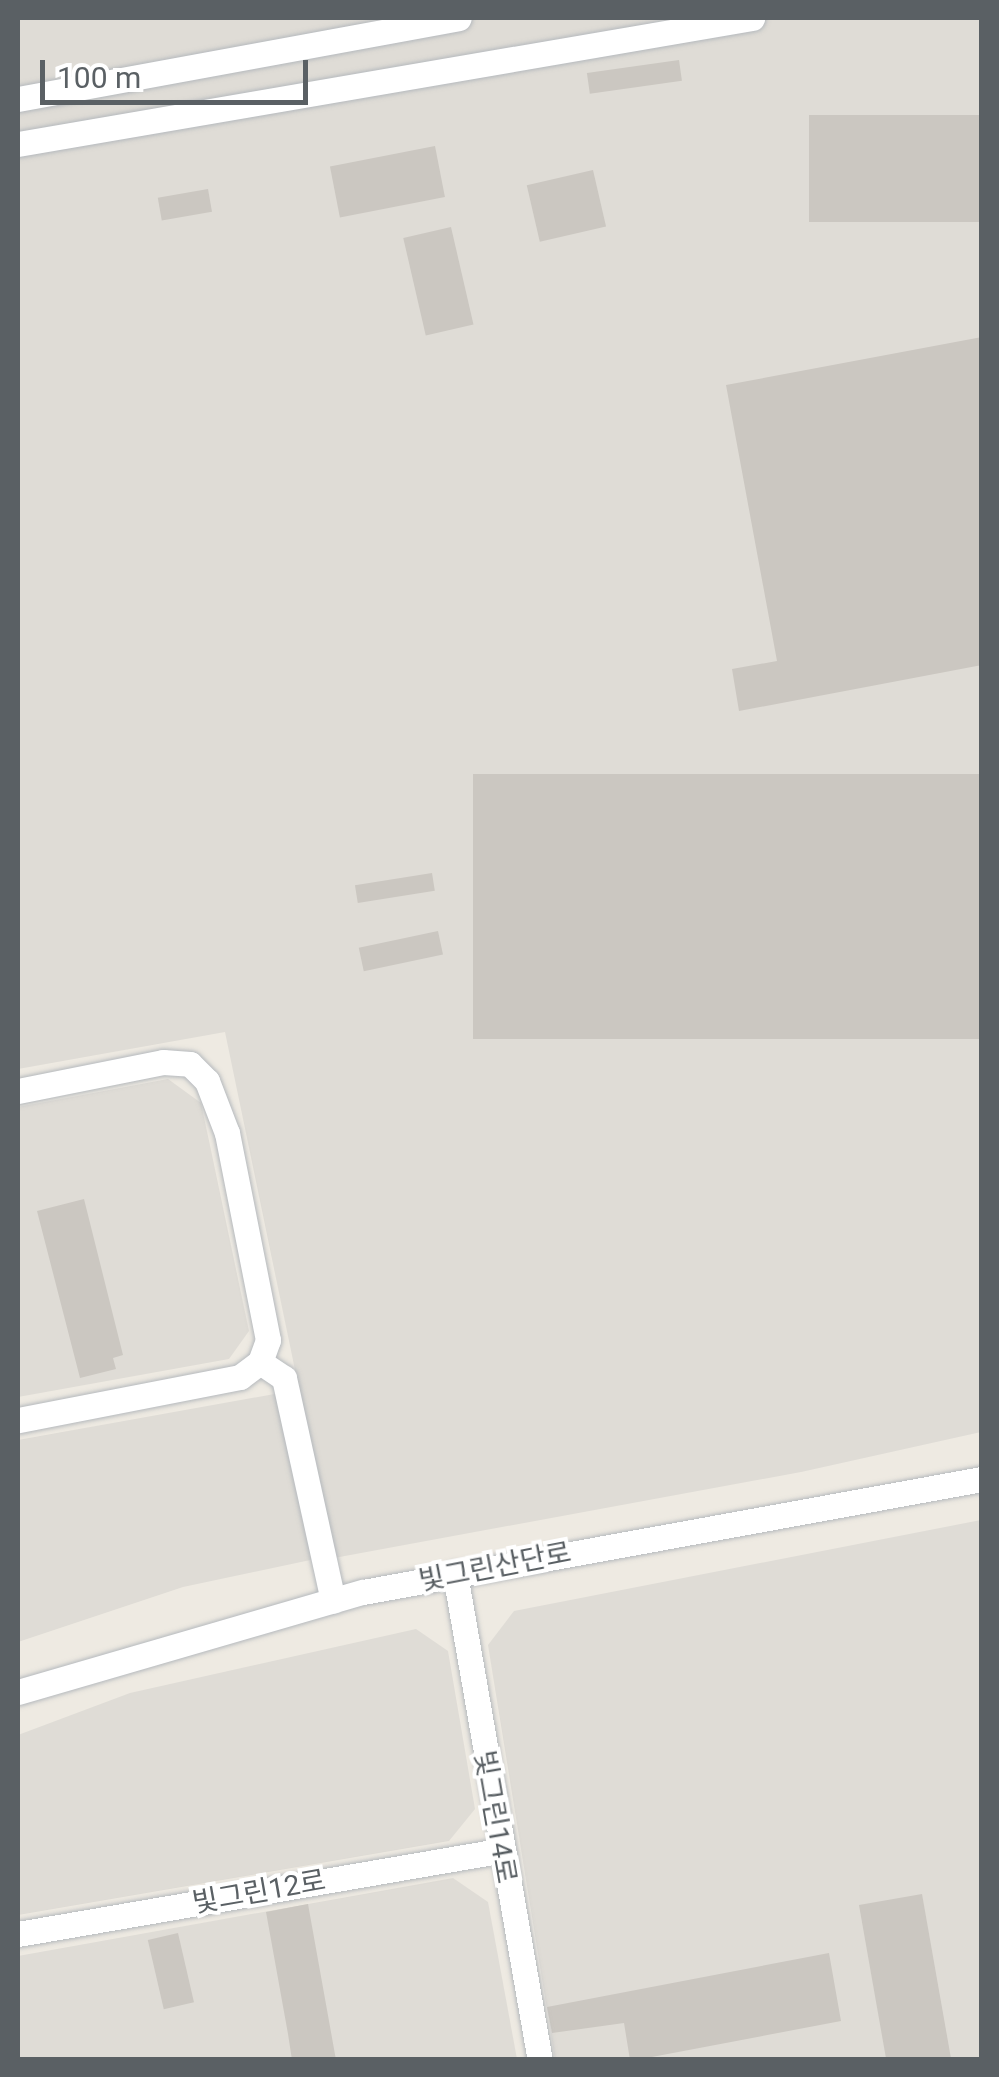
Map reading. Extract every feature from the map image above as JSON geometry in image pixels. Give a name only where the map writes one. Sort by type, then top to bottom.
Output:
[{"type":"street","points":[[18,99],[459,18]]},
{"type":"street","points":[[18,144],[752,18]]},
{"type":"street","points":[[18,1091],[163,1062],[190,1064],[207,1081],[227,1132],[268,1340],[260,1362],[240,1377],[18,1420]]},
{"type":"street","points":[[260,1362],[284,1378],[333,1601]]},
{"type":"street","name":"빛그린산단로","points":[[18,1692],[333,1601],[455,1574],[982,1479]]},
{"type":"street","name":"빛그린14로","points":[[455,1574],[500,1851],[540,2060]]},
{"type":"street","name":"빛그린12로","points":[[18,1934],[500,1851]]},
{"type":"shaded area","points":[[18,18],[981,18],[981,1432],[801,1472],[334,1558],[225,1032],[18,1069]]},
{"type":"shaded area","points":[[168,1079],[201,1103],[249,1331],[229,1359],[18,1397],[18,1107]]},
{"type":"shaded area","points":[[280,1393],[315,1559],[183,1587],[18,1642],[18,1440]]},
{"type":"shaded area","points":[[981,1520],[981,2059],[555,2059],[488,1645],[514,1611]]},
{"type":"shaded area","points":[[416,1629],[448,1651],[475,1809],[449,1841],[18,1915],[18,1735],[130,1693]]},
{"type":"shaded area","points":[[453,1878],[488,1902],[517,2059],[18,2060],[18,1956]]},
{"type":"building","points":[[679,60],[682,81],[590,94],[587,73]]},
{"type":"building","points":[[809,115],[982,115],[982,222],[809,222]]},
{"type":"building","points":[[435,146],[445,197],[340,217],[330,166]]},
{"type":"building","points":[[593,170],[606,227],[540,242],[527,185]]},
{"type":"building","points":[[208,189],[212,212],[162,221],[158,198]]},
{"type":"building","points":[[451,227],[473,324],[426,335],[403,238]]},
{"type":"building","points":[[982,337],[982,665],[739,711],[732,669],[777,661],[726,385]]},
{"type":"building","points":[[473,774],[982,774],[982,1039],[473,1039]]},
{"type":"building","points":[[432,873],[435,891],[358,903],[355,885]]},
{"type":"building","points":[[438,931],[443,954],[364,971],[359,948]]},
{"type":"building","points":[[84,1199],[123,1355],[113,1358],[116,1369],[80,1378],[37,1211]]},
{"type":"building","points":[[922,1894],[951,2060],[886,2060],[859,1905]]},
{"type":"building","points":[[308,1904],[336,2060],[292,2060],[266,1912]]},
{"type":"building","points":[[178,1933],[194,2002],[164,2009],[148,1940]]},
{"type":"building","points":[[829,1953],[841,2021],[636,2060],[630,2060],[624,2023],[552,2033],[547,2007]]}]
